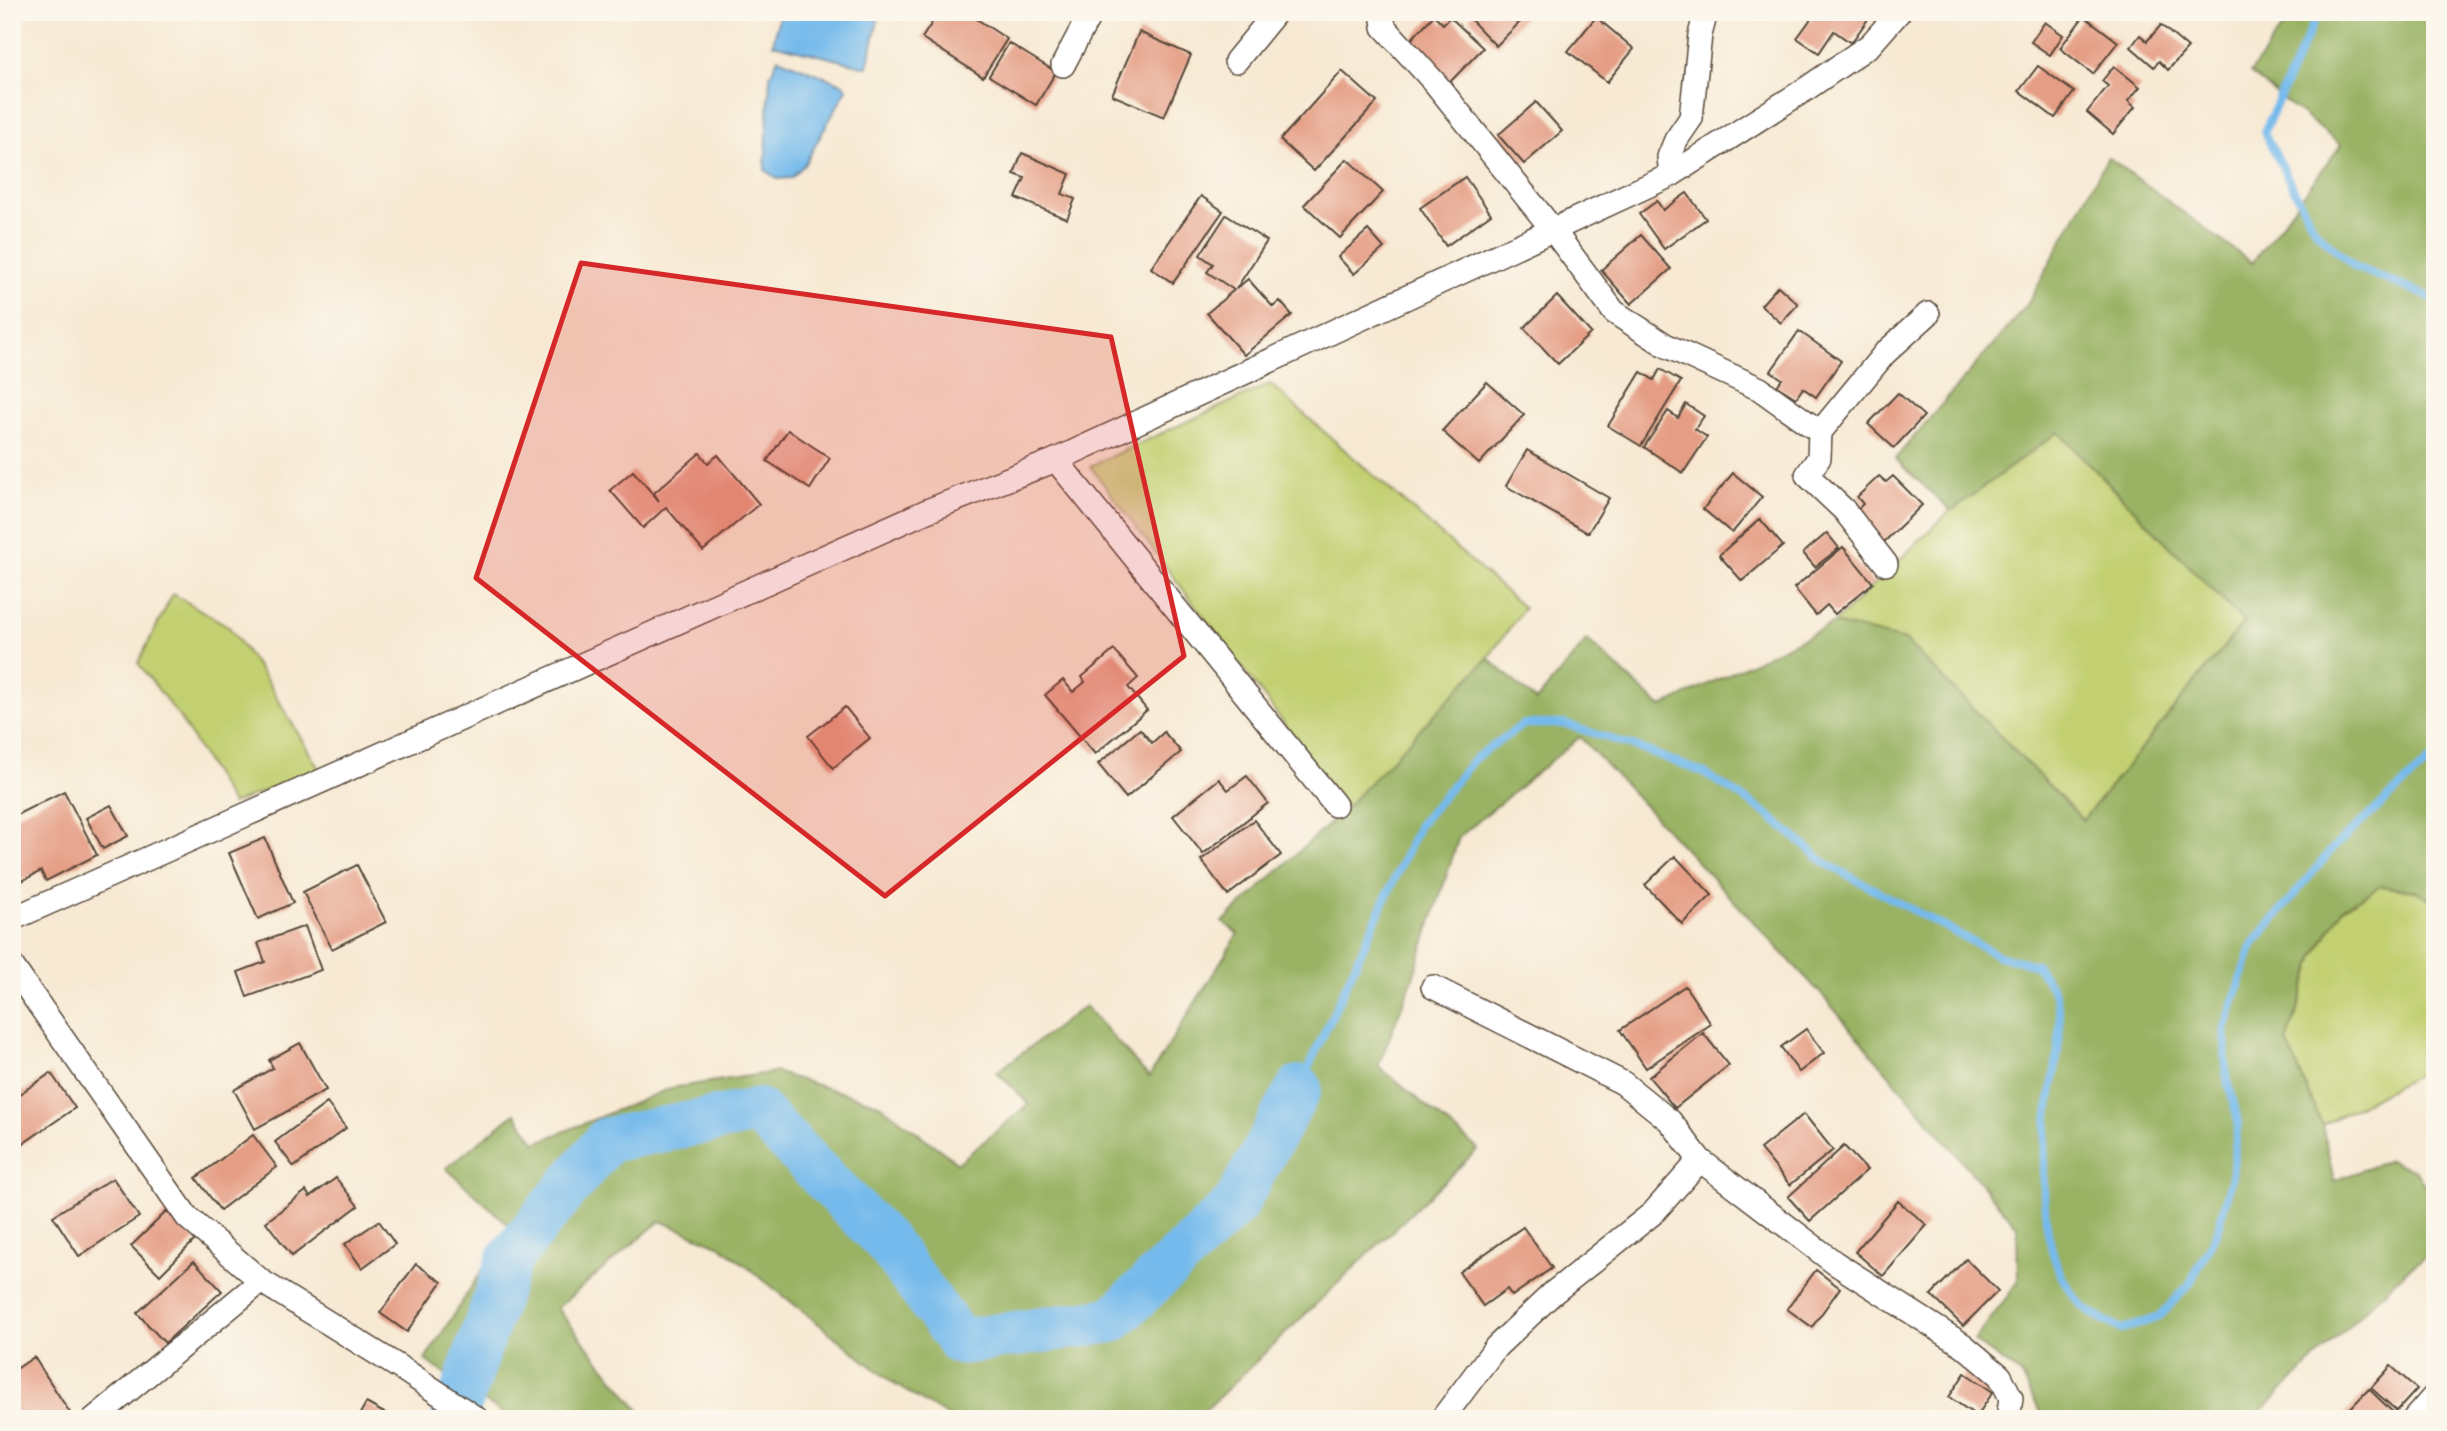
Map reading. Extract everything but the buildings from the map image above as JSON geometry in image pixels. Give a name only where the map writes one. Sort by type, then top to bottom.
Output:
[{"type":"street","points":[[1063,65],[1091,12]]},
{"type":"street","points":[[1236,61],[1276,12]]},
{"type":"street","points":[[1382,12],[1384,27],[1436,84],[1553,230],[1614,312],[1665,345],[1760,389],[1820,432]]},
{"type":"street","points":[[1671,175],[1670,157],[1676,140],[1691,118],[1700,36],[1706,12]]},
{"type":"street","points":[[12,919],[927,511],[1056,460],[1671,175],[1870,45],[1899,12]]},
{"type":"street","points":[[1886,564],[1844,510],[1807,475],[1819,458],[1820,432],[1885,353],[1928,314]]},
{"type":"street","points":[[1056,460],[1335,805]]},
{"type":"street","points":[[12,967],[187,1217],[261,1282],[408,1372],[477,1419]]},
{"type":"street","points":[[1433,987],[1623,1083],[1670,1121],[1700,1160],[1835,1263],[1963,1345],[2000,1376],[2011,1398],[2008,1419]]},
{"type":"street","points":[[1442,1419],[1496,1348],[1553,1293],[1653,1213],[1700,1160]]},
{"type":"street","points":[[94,1419],[261,1282]]},
{"type":"street","points":[[2414,1419],[2435,1395]]},
{"type":"highlighted area","points":[[581,263],[1111,337],[1184,656],[885,896],[476,578]]},
{"type":"green space","points":[[2293,12],[2435,12],[2435,903],[2415,891],[2381,886],[2343,908],[2315,955],[2287,1042],[2322,1125],[2334,1181],[2389,1160],[2415,1170],[2435,1202],[2435,1250],[2404,1272],[2253,1419],[2040,1419],[2040,1412],[2021,1374],[1974,1341],[2018,1282],[2017,1226],[1823,996],[1580,737],[1459,837],[1412,981],[1378,1066],[1478,1149],[1196,1419],[952,1419],[894,1384],[721,1246],[660,1221],[557,1308],[646,1419],[511,1419],[425,1360],[510,1226],[446,1168],[515,1113],[536,1143],[671,1088],[775,1072],[879,1104],[958,1163],[1029,1104],[997,1072],[1085,1006],[1149,1077],[1238,934],[1223,922],[1347,807],[1488,658],[1536,701],[1587,640],[1661,707],[1834,623],[1905,640],[2083,820],[2244,622],[2058,432],[1951,511],[1895,459],[2027,305],[2108,157],[2252,263],[2341,145],[2250,73]]},
{"type":"green space","points":[[1270,384],[1524,608],[1488,658],[1347,807],[1090,466]]},
{"type":"green space","points":[[2058,432],[2245,623],[2083,820],[1905,640],[1834,623],[1950,511]]},
{"type":"green space","points":[[173,594],[228,626],[266,679],[319,769],[232,804],[180,718],[138,663]]},
{"type":"green space","points":[[2381,886],[2415,891],[2435,903],[2435,1066],[2322,1125],[2287,1042],[2315,955],[2343,908]]},
{"type":"water","points":[[780,12],[880,12],[867,67],[773,44]]},
{"type":"water","points":[[778,58],[845,85],[847,89],[804,165],[791,178],[777,179],[765,170],[770,76]]},
{"type":"waterway","points":[[2322,12],[2314,21],[2264,132],[2315,230],[2355,267],[2435,299]]},
{"type":"waterway","points":[[1299,1088],[1419,825],[1475,758],[1524,724],[1565,724],[1704,773],[1762,810],[1827,864],[1999,956],[2036,965],[2054,992],[2058,1003],[2060,1028],[2045,1147],[2045,1206],[2049,1236],[2056,1263],[2068,1288],[2085,1308],[2122,1330],[2159,1317],[2189,1285],[2218,1230],[2232,1176],[2238,1121],[2226,1073],[2225,1028],[2253,944],[2334,847],[2435,756]]},
{"type":"waterway","points":[[454,1419],[510,1258],[607,1140],[758,1111],[887,1243],[960,1342],[1112,1320],[1235,1205],[1299,1088]]}]
